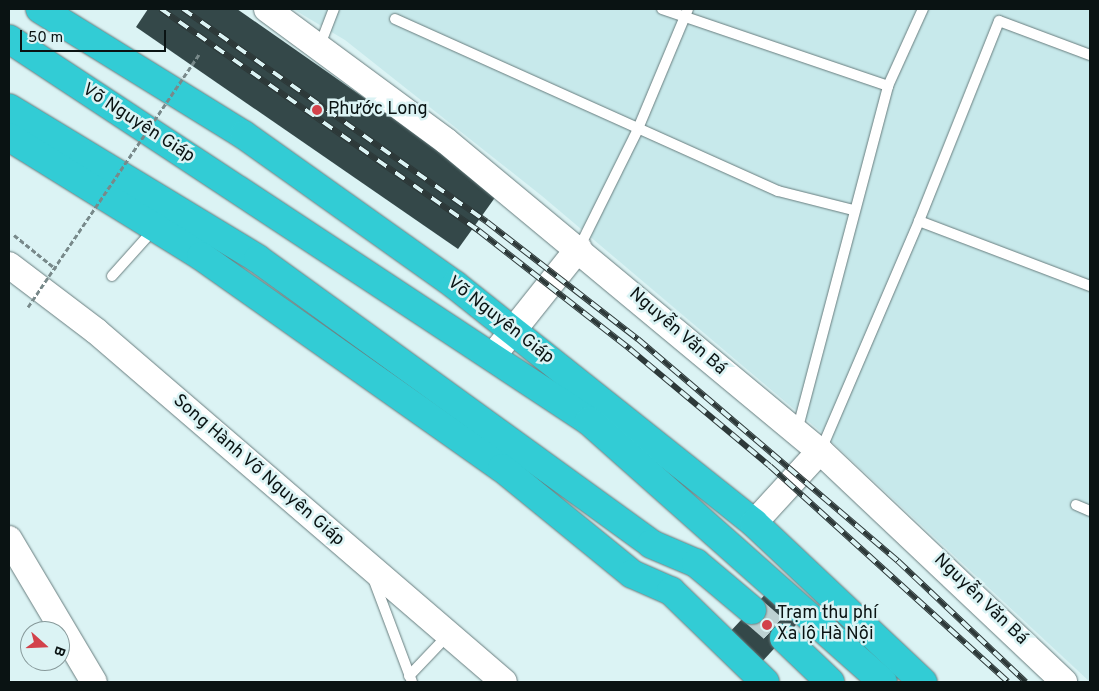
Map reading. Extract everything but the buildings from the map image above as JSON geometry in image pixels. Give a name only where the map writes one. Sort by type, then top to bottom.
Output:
[{"type":"highway","name":"Võ Nguyên Giáp","points":[[40,9],[244,135],[455,285],[514,330],[640,429],[754,523],[922,682]]},
{"type":"highway","name":"Võ Nguyên Giáp","points":[[9,40],[589,421],[883,682]]},
{"type":"highway","points":[[9,108],[258,259],[651,544],[696,562],[752,610]]},
{"type":"highway","points":[[9,137],[156,228],[502,468],[632,574],[671,591],[766,682]]},
{"type":"highway","points":[[455,285],[492,356]]},
{"type":"highway","points":[[589,421],[640,429]]},
{"type":"highway","points":[[651,544],[671,591]]},
{"type":"highway","points":[[784,638],[830,682]]},
{"type":"main road","name":"Nguyễn Văn Bá","points":[[266,9],[320,45],[579,248],[820,451],[1064,682]]},
{"type":"main road","points":[[492,356],[579,248]]},
{"type":"main road","name":"Song Hành Võ Nguyên Giáp","points":[[9,265],[96,331],[504,682]]},
{"type":"main road","points":[[754,523],[820,451]]},
{"type":"main road","points":[[9,539],[94,682]]},
{"type":"lane","points":[[320,45],[334,9]]},
{"type":"lane","points":[[662,9],[686,12],[888,86]]},
{"type":"lane","points":[[797,432],[852,210],[888,86],[923,9]]},
{"type":"lane","points":[[579,248],[637,131],[686,12]]},
{"type":"lane","points":[[394,19],[637,131],[778,190],[852,210]]},
{"type":"lane","points":[[820,451],[919,221],[998,21],[1090,56]]},
{"type":"lane","points":[[919,221],[1090,286]]},
{"type":"lane","points":[[112,276],[156,228]]},
{"type":"lane","points":[[1076,505],[1090,511]]},
{"type":"lane","points":[[370,566],[411,679],[449,634]]},
{"type":"path","points":[[28,307],[199,54]]},
{"type":"path","points":[[14,235],[54,268]]},
{"type":"shaded area","points":[[293,9],[1090,9],[1090,682],[821,432],[542,196],[345,40]]},
{"type":"tunnel","points":[[752,610],[784,638]]},
{"type":"railway","points":[[161,9],[479,231],[630,349],[770,466],[1008,682]]},
{"type":"railway","points":[[183,9],[487,222],[638,339],[898,561],[1026,682]]},
{"type":"place","name":"Phước Long","points":[[317,110]]},
{"type":"place","name":"Trạm thu phí Xa lộ Hà Nội","points":[[767,625]]}]
